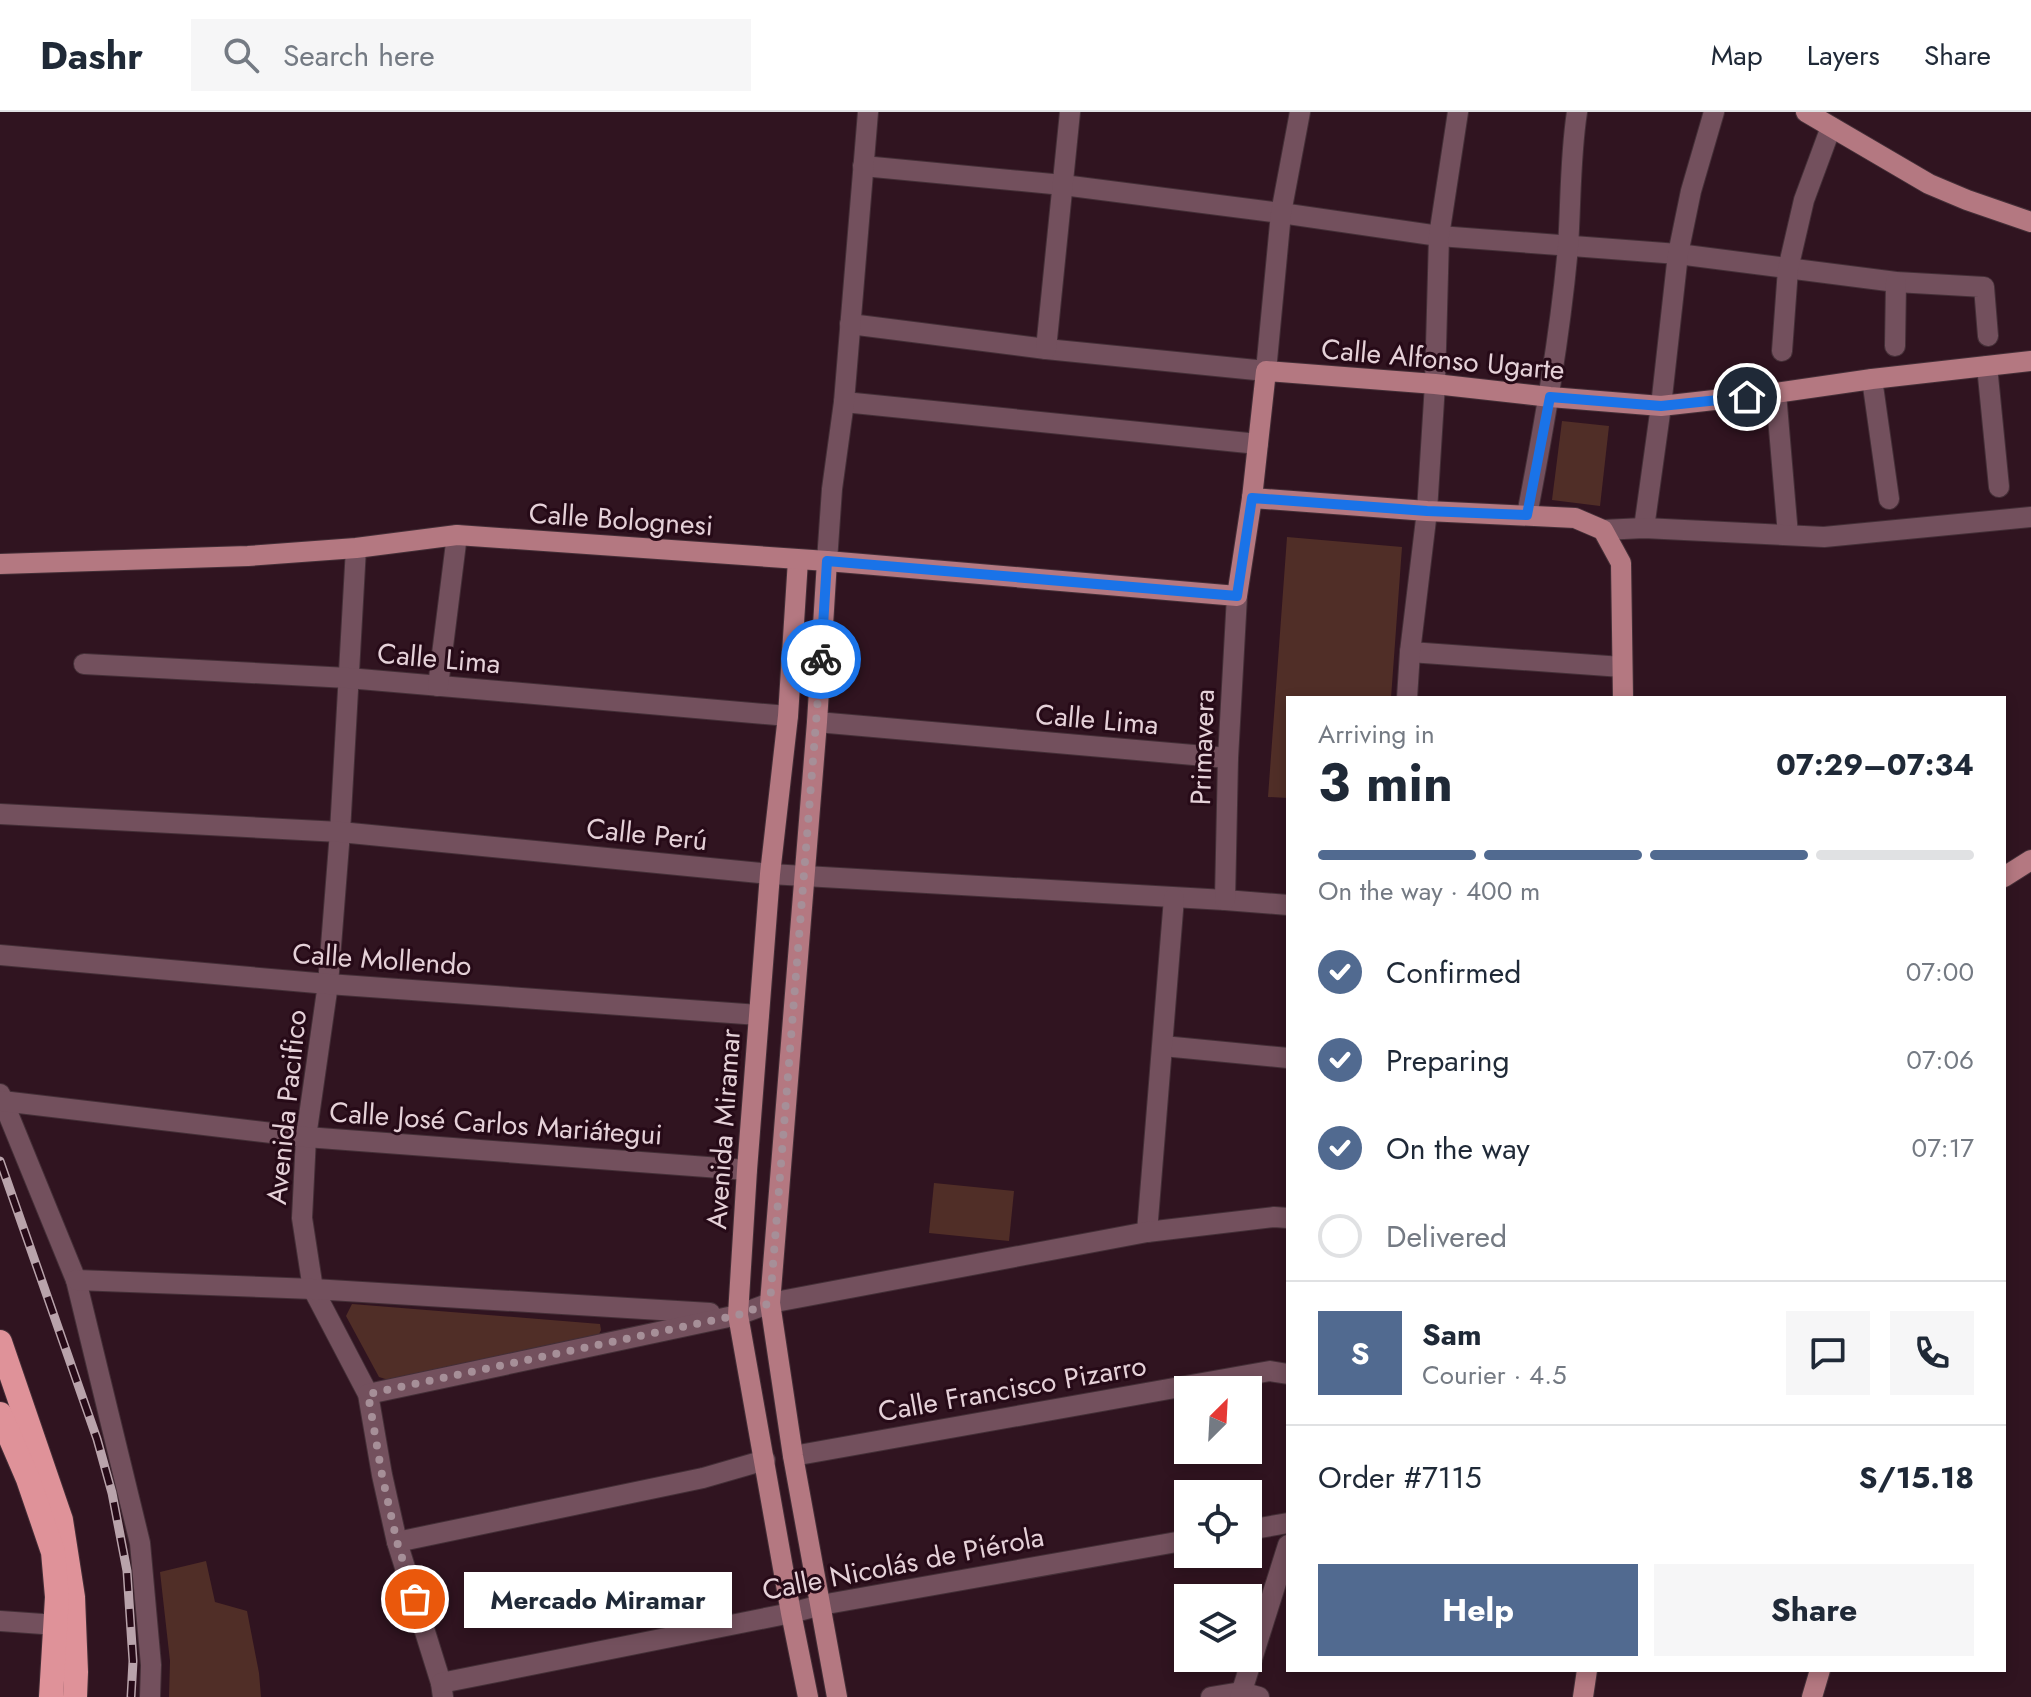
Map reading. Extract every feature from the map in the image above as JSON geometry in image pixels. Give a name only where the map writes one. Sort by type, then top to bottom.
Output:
[{"type":"highway","points":[[0,1342],[5,1382],[61,1520],[73,1597],[51,1697]]},
{"type":"highway","points":[[0,1414],[28,1479],[53,1552],[57,1597],[76,1672],[75,1697]]},
{"type":"main road","points":[[1806,112],[1929,184],[2031,222]]},
{"type":"main road","name":"Calle Alfonso Ugarte","points":[[1266,371],[1661,406],[2031,361]]},
{"type":"main road","points":[[1237,596],[1266,371]]},
{"type":"main road","points":[[1252,498],[1575,518],[1603,530],[1621,563],[1623,696]]},
{"type":"main road","name":"Calle Bolognesi","points":[[0,564],[248,556],[356,548],[457,535],[827,561],[1237,596]]},
{"type":"main road","name":"Avenida Miramar","points":[[798,560],[788,716],[770,874],[738,1315],[808,1697]]},
{"type":"main road","points":[[827,561],[770,1303],[793,1456],[837,1697]]},
{"type":"main road","points":[[2006,876],[2031,860]]},
{"type":"main road","points":[[1583,1697],[1587,1672]]},
{"type":"main road","points":[[1812,1697],[1819,1672]]},
{"type":"street","points":[[827,561],[832,489],[844,402],[868,112]]},
{"type":"street","points":[[1046,349],[1070,112]]},
{"type":"street","points":[[1266,371],[1281,213],[1300,112]]},
{"type":"street","points":[[1407,696],[1427,511],[1435,384],[1439,236],[1458,112]]},
{"type":"street","points":[[1527,515],[1550,397],[1568,245],[1577,112]]},
{"type":"street","points":[[1644,528],[1678,254],[1691,191],[1714,112]]},
{"type":"street","points":[[1782,351],[1788,269],[1804,200],[1831,127]]},
{"type":"street","points":[[863,166],[1063,185],[1439,236],[1678,254],[1896,282],[1984,287],[1988,336]]},
{"type":"street","points":[[1895,346],[1896,282]]},
{"type":"street","name":"Calle Alfonso Ugarte","points":[[850,324],[1046,349],[1266,371]]},
{"type":"street","points":[[1987,366],[1999,487]]},
{"type":"street","points":[[1872,379],[1889,499]]},
{"type":"street","points":[[1776,393],[1788,535]]},
{"type":"street","points":[[844,402],[1258,444]]},
{"type":"street","points":[[1603,530],[1644,528],[1824,537],[2031,517]]},
{"type":"street","points":[[438,686],[457,535]]},
{"type":"street","name":"Avenida Pacifico","points":[[356,548],[328,984],[306,1137],[302,1218],[313,1289],[368,1394],[397,1542],[442,1690]]},
{"type":"street","name":"Primavera","points":[[1225,900],[1228,758],[1237,596]]},
{"type":"street","points":[[1410,652],[1622,667]]},
{"type":"street","name":"Calle Lima","points":[[84,664],[348,678],[788,716]]},
{"type":"street","name":"Calle Lima","points":[[817,722],[1228,758]]},
{"type":"street","name":"Calle Perú","points":[[0,814],[340,832],[770,874],[1286,905]]},
{"type":"street","points":[[1147,1232],[1174,898]]},
{"type":"street","name":"Calle Mollendo","points":[[0,955],[328,984],[759,1015]]},
{"type":"street","points":[[1163,1046],[1286,1058]]},
{"type":"street","points":[[1,1097],[76,1280],[140,1543],[151,1665],[150,1697]]},
{"type":"street","name":"Calle José Carlos Mariátegui","points":[[1,1097],[306,1137],[747,1170]]},
{"type":"street","points":[[368,1394],[738,1315],[770,1303],[1147,1232],[1286,1218]]},
{"type":"street","points":[[76,1280],[313,1289],[738,1315]]},
{"type":"street","name":"Calle Francisco Pizarro","points":[[793,1456],[1270,1371],[1286,1374]]},
{"type":"street","points":[[397,1542],[703,1478],[765,1460]]},
{"type":"street","points":[[1262,1528],[1286,1523]]},
{"type":"street","name":"Calle Nicolás de Piérola","points":[[442,1690],[821,1605],[1174,1542]]},
{"type":"street","points":[[1211,1697],[1247,1695],[1286,1553]]},
{"type":"street","points":[[0,1621],[66,1624]]},
{"type":"shaded area","points":[[1562,421],[1609,426],[1600,506],[1552,500]]},
{"type":"shaded area","points":[[1287,537],[1402,547],[1391,696],[1286,696],[1286,798],[1268,797]]},
{"type":"shaded area","points":[[934,1183],[1014,1191],[1009,1241],[929,1233]]},
{"type":"shaded area","points":[[352,1304],[600,1324],[601,1330],[597,1338],[395,1382],[379,1377],[346,1316]]},
{"type":"shaded area","points":[[206,1561],[215,1602],[247,1611],[261,1697],[169,1697],[170,1661],[160,1572]]},
{"type":"railway","points":[[0,1161],[97,1439],[112,1493],[127,1571],[133,1661],[131,1697]]},
{"type":"way so far","points":[[415,1599],[397,1542],[368,1394],[738,1315],[770,1303],[821,659]]},
{"type":"place","name":"Mercado Miramar","points":[[415,1599]]},
{"type":"route","points":[[821,659],[827,561],[1237,596],[1252,498],[1527,515],[1550,397],[1661,406],[1747,397]]}]
